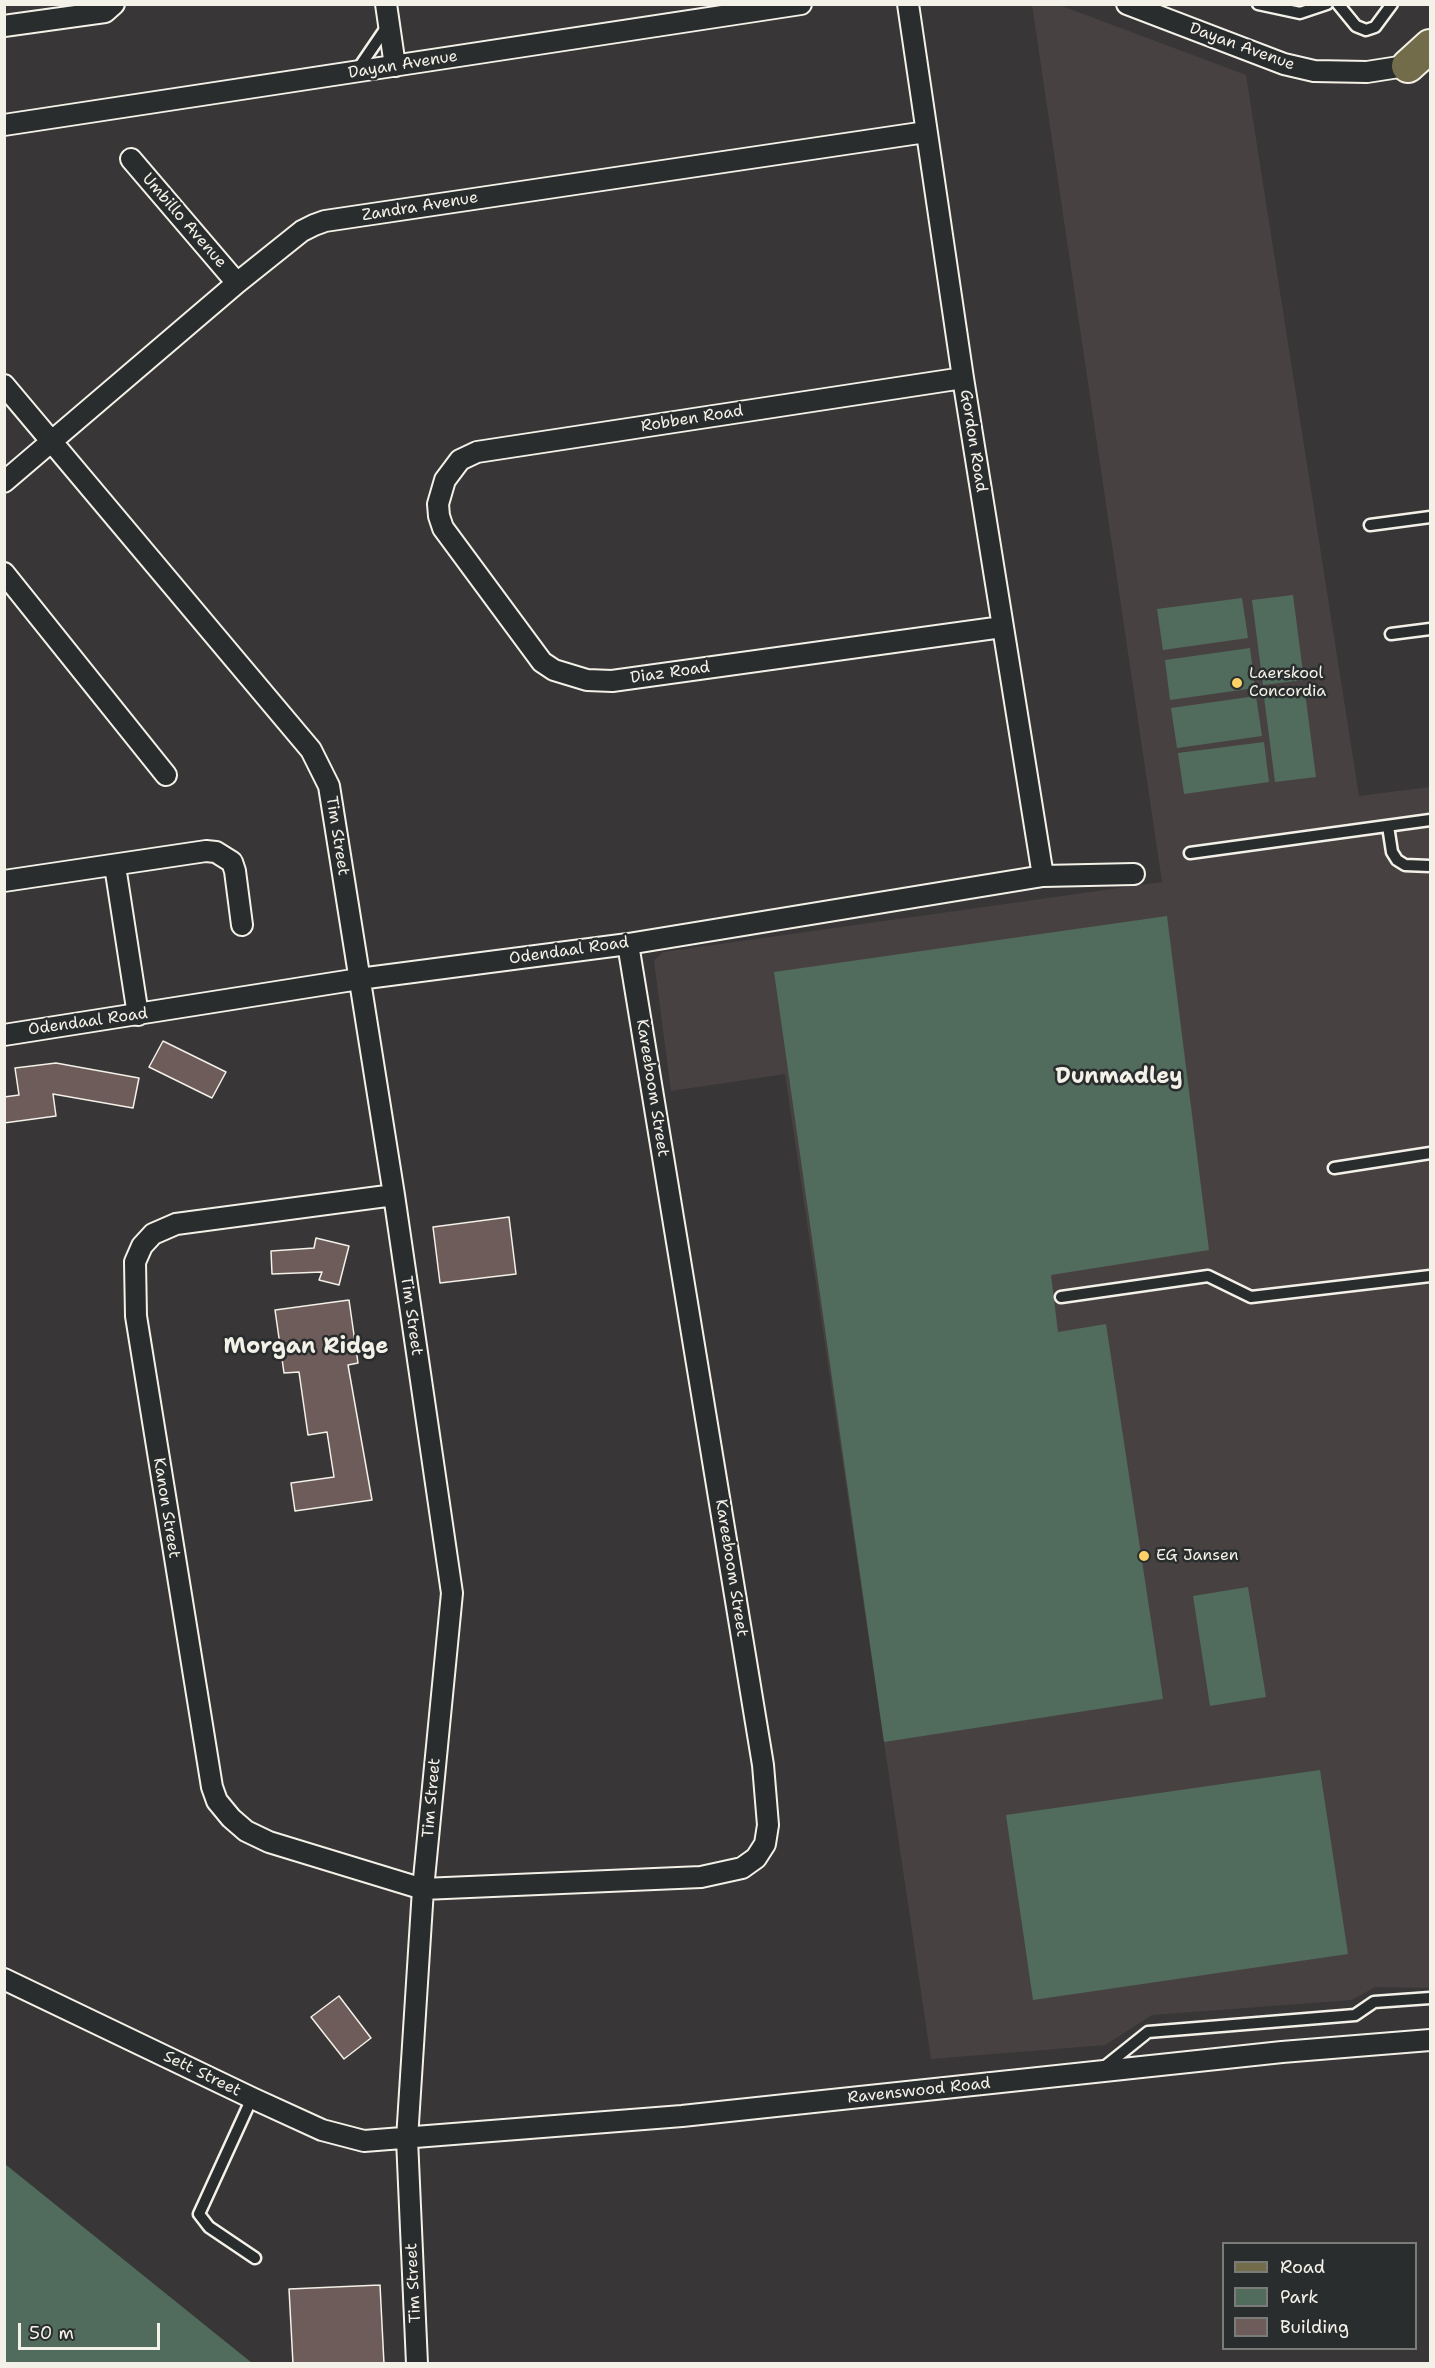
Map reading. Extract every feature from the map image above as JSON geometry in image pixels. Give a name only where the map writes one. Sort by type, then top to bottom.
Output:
[{"type":"street","points":[[4,26],[105,12],[114,4]]},
{"type":"street","points":[[386,4],[394,66]]},
{"type":"street","name":"Dayan Avenue","points":[[4,125],[801,4]]},
{"type":"street","name":"Gordon Road","points":[[908,4],[963,378],[1043,876]]},
{"type":"street","name":"Dayan Avenue","points":[[1141,7],[1284,64],[1314,71],[1367,72],[1423,58]]},
{"type":"street","name":"Zandra Avenue","points":[[4,482],[237,283],[302,231],[325,221],[926,132]]},
{"type":"street","name":"Umbillo Avenue","points":[[131,159],[237,283]]},
{"type":"street","name":"Robben Road","points":[[440,492],[445,480],[460,460],[477,452],[963,378]]},
{"type":"street","name":"Tim Street","points":[[4,386],[320,763],[329,786],[394,1195],[452,1593],[423,1889],[407,2139],[417,2364]]},
{"type":"street","name":"Diaz Road","points":[[440,492],[438,504],[443,528],[542,662],[554,670],[586,680],[612,681],[1002,627]]},
{"type":"street","points":[[4,573],[166,775]]},
{"type":"street","points":[[4,881],[206,851],[216,852],[231,862],[235,871],[242,925]]},
{"type":"street","points":[[115,866],[138,1016]]},
{"type":"street","name":"Odendaal Road","points":[[4,1035],[138,1016],[359,979],[628,944],[1043,876],[1134,874]]},
{"type":"street","name":"Kareeboom Street","points":[[423,1889],[701,1877],[742,1868],[756,1858],[765,1844],[768,1825],[763,1765],[628,944]]},
{"type":"street","name":"Kanon Street","points":[[394,1195],[176,1224],[153,1234],[142,1246],[135,1262],[135,1316],[212,1786],[217,1801],[246,1831],[269,1842],[423,1889]]},
{"type":"street","name":"Sett Street","points":[[4,1979],[322,2130],[364,2141],[407,2139]]},
{"type":"street","name":"Ravenswood Road","points":[[407,2139],[682,2116],[1431,2040]]},
{"type":"lane","points":[[1258,4],[1300,13],[1327,4]]},
{"type":"lane","points":[[1338,4],[1356,26],[1366,30],[1375,27],[1392,4]]},
{"type":"lane","points":[[356,72],[389,24]]},
{"type":"lane","points":[[1370,525],[1431,517]]},
{"type":"lane","points":[[1391,634],[1431,629]]},
{"type":"lane","points":[[1190,853],[1431,820]]},
{"type":"lane","points":[[1388,826],[1392,852],[1397,860],[1405,865],[1431,866]]},
{"type":"lane","points":[[1334,1168],[1431,1153]]},
{"type":"lane","points":[[1061,1297],[1208,1276],[1251,1297],[1431,1276]]},
{"type":"lane","points":[[1098,2072],[1148,2032],[1355,2015],[1374,2002],[1431,1998]]},
{"type":"lane","points":[[252,2098],[199,2214],[208,2227],[255,2258]]},
{"type":"shaded area","name":"EG Jansen","points":[[1032,5],[1059,5],[1246,75],[1359,796],[1430,787],[1430,1988],[1375,1987],[1352,2000],[1152,2015],[1105,2045],[931,2059],[785,1074],[671,1091],[654,961],[663,952],[1162,882]]},
{"type":"green space","points":[[1293,595],[1304,680],[1263,685],[1252,600]]},
{"type":"green space","points":[[1242,598],[1248,638],[1163,650],[1157,609]]},
{"type":"green space","points":[[1250,648],[1255,688],[1170,700],[1165,660]]},
{"type":"green space","points":[[1305,692],[1316,777],[1275,782],[1264,697]]},
{"type":"green space","points":[[1256,696],[1262,736],[1177,748],[1171,708]]},
{"type":"green space","points":[[1264,742],[1269,782],[1184,794],[1178,753]]},
{"type":"green space","points":[[1167,916],[1209,1250],[1051,1275],[1058,1332],[1106,1324],[1163,1699],[884,1742],[774,972]]},
{"type":"green space","points":[[1248,1587],[1266,1697],[1210,1706],[1193,1596]]},
{"type":"green space","points":[[1320,1770],[1348,1954],[1033,2000],[1006,1815]]},
{"type":"green space","points":[[5,2164],[252,2363],[5,2363]]},
{"type":"building","points":[[163,1041],[226,1072],[212,1098],[149,1067]]},
{"type":"building","points":[[56,1063],[139,1078],[133,1108],[53,1094],[56,1116],[4,1123],[4,1097],[19,1095],[15,1068]]},
{"type":"building","points":[[509,1217],[516,1274],[440,1283],[433,1227]]},
{"type":"building","points":[[316,1238],[349,1246],[339,1285],[319,1280],[322,1272],[272,1274],[271,1251],[314,1248]]},
{"type":"building","points":[[349,1300],[358,1363],[348,1365],[372,1500],[295,1511],[291,1483],[334,1477],[327,1432],[308,1435],[299,1372],[284,1373],[275,1310]]},
{"type":"building","points":[[339,1996],[371,2038],[344,2059],[311,2017]]},
{"type":"building","points":[[380,2285],[384,2364],[293,2364],[289,2289]]},
{"type":"place","name":"Laerskool Concordia","points":[[1237,683]]},
{"type":"place","name":"EG Jansen","points":[[1144,1556]]},
{"type":"district","name":"Dunmadley","points":[[1119,1077]]},
{"type":"district","name":"Morgan Ridge","points":[[306,1347]]}]
